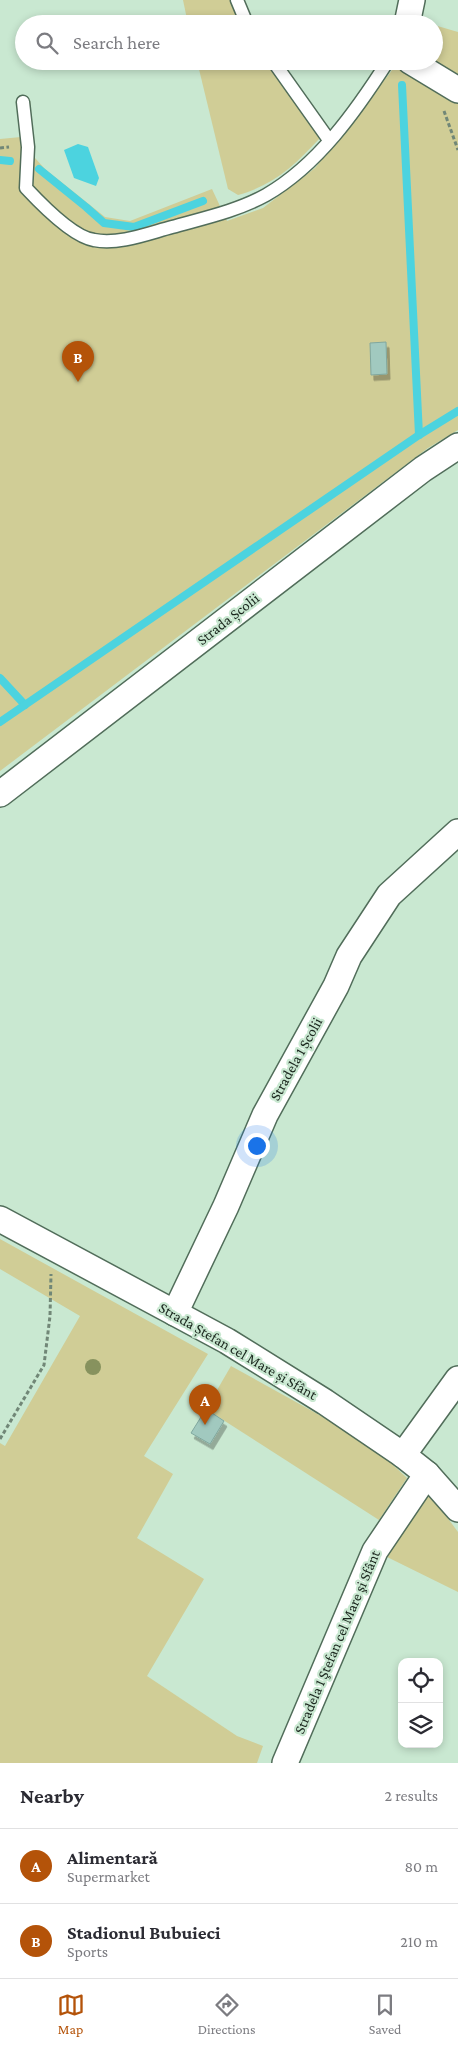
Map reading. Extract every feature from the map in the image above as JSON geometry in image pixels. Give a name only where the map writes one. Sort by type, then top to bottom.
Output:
[{"type":"street","points":[[409,15],[412,0]]},
{"type":"street","points":[[425,70],[458,90]]},
{"type":"street","name":"Strada Școlii","points":[[0,794],[423,468],[458,446]]},
{"type":"street","name":"Stradela 1 Școlii","points":[[175,1313],[265,1116],[336,986],[349,956],[389,895],[458,832]]},
{"type":"street","name":"Strada Ștefan cel Mare și Sfânt","points":[[0,1220],[226,1341],[325,1402],[403,1455],[427,1474],[458,1509]]},
{"type":"street","points":[[403,1455],[458,1379]]},
{"type":"street","name":"Stradela 1 Ştefan cel Mare şi Sfânt","points":[[285,1763],[375,1551],[427,1474]]},
{"type":"lane","points":[[237,0],[243,15]]},
{"type":"lane","points":[[279,70],[329,140]]},
{"type":"lane","points":[[23,102],[28,147],[26,188],[66,226],[93,240],[127,239],[233,210],[265,195],[290,178],[310,161],[364,99],[382,70]]},
{"type":"path","points":[[0,1439],[44,1365],[50,1316],[51,1247]]},
{"type":"shaded area","points":[[183,0],[231,0],[237,15],[186,15]]},
{"type":"shaded area","points":[[443,28],[458,32],[458,83],[443,69]]},
{"type":"shaded area","points":[[199,70],[272,70],[320,138],[302,157],[273,180],[238,195],[228,189]]},
{"type":"shaded area","points":[[392,70],[411,70],[458,98],[458,430],[428,448],[0,771],[0,139],[21,137],[16,101],[30,100],[35,158],[45,169],[105,217],[130,221],[212,189],[227,221],[263,208],[315,168]]},
{"type":"shaded area","points":[[0,1239],[208,1354],[144,1456],[173,1474],[137,1538],[204,1579],[147,1676],[237,1736],[263,1746],[257,1763],[0,1763],[0,1443],[5,1446],[80,1316],[0,1269]]},
{"type":"shaded area","points":[[231,1366],[332,1422],[377,1450],[407,1478],[379,1520],[206,1409]]},
{"type":"shaded area","points":[[429,1493],[458,1532],[458,1592],[385,1556]]},
{"type":"water","points":[[78,144],[88,147],[99,178],[96,186],[74,178],[64,150]]},
{"type":"building","points":[[386,342],[387,374],[371,375],[370,343]]},
{"type":"building","points":[[206,1409],[224,1421],[210,1444],[191,1433]]},
{"type":"waterway","points":[[402,85],[419,435]]},
{"type":"waterway","points":[[0,160],[10,161]]},
{"type":"waterway","points":[[39,169],[104,223],[134,227],[203,201]]},
{"type":"waterway","points":[[0,722],[419,435],[458,411]]},
{"type":"waterway","points":[[0,678],[25,705]]},
{"type":"place","name":"Stadionul Bubuieci","points":[[78,382]]},
{"type":"place","name":"Alimentară","points":[[205,1425]]}]
